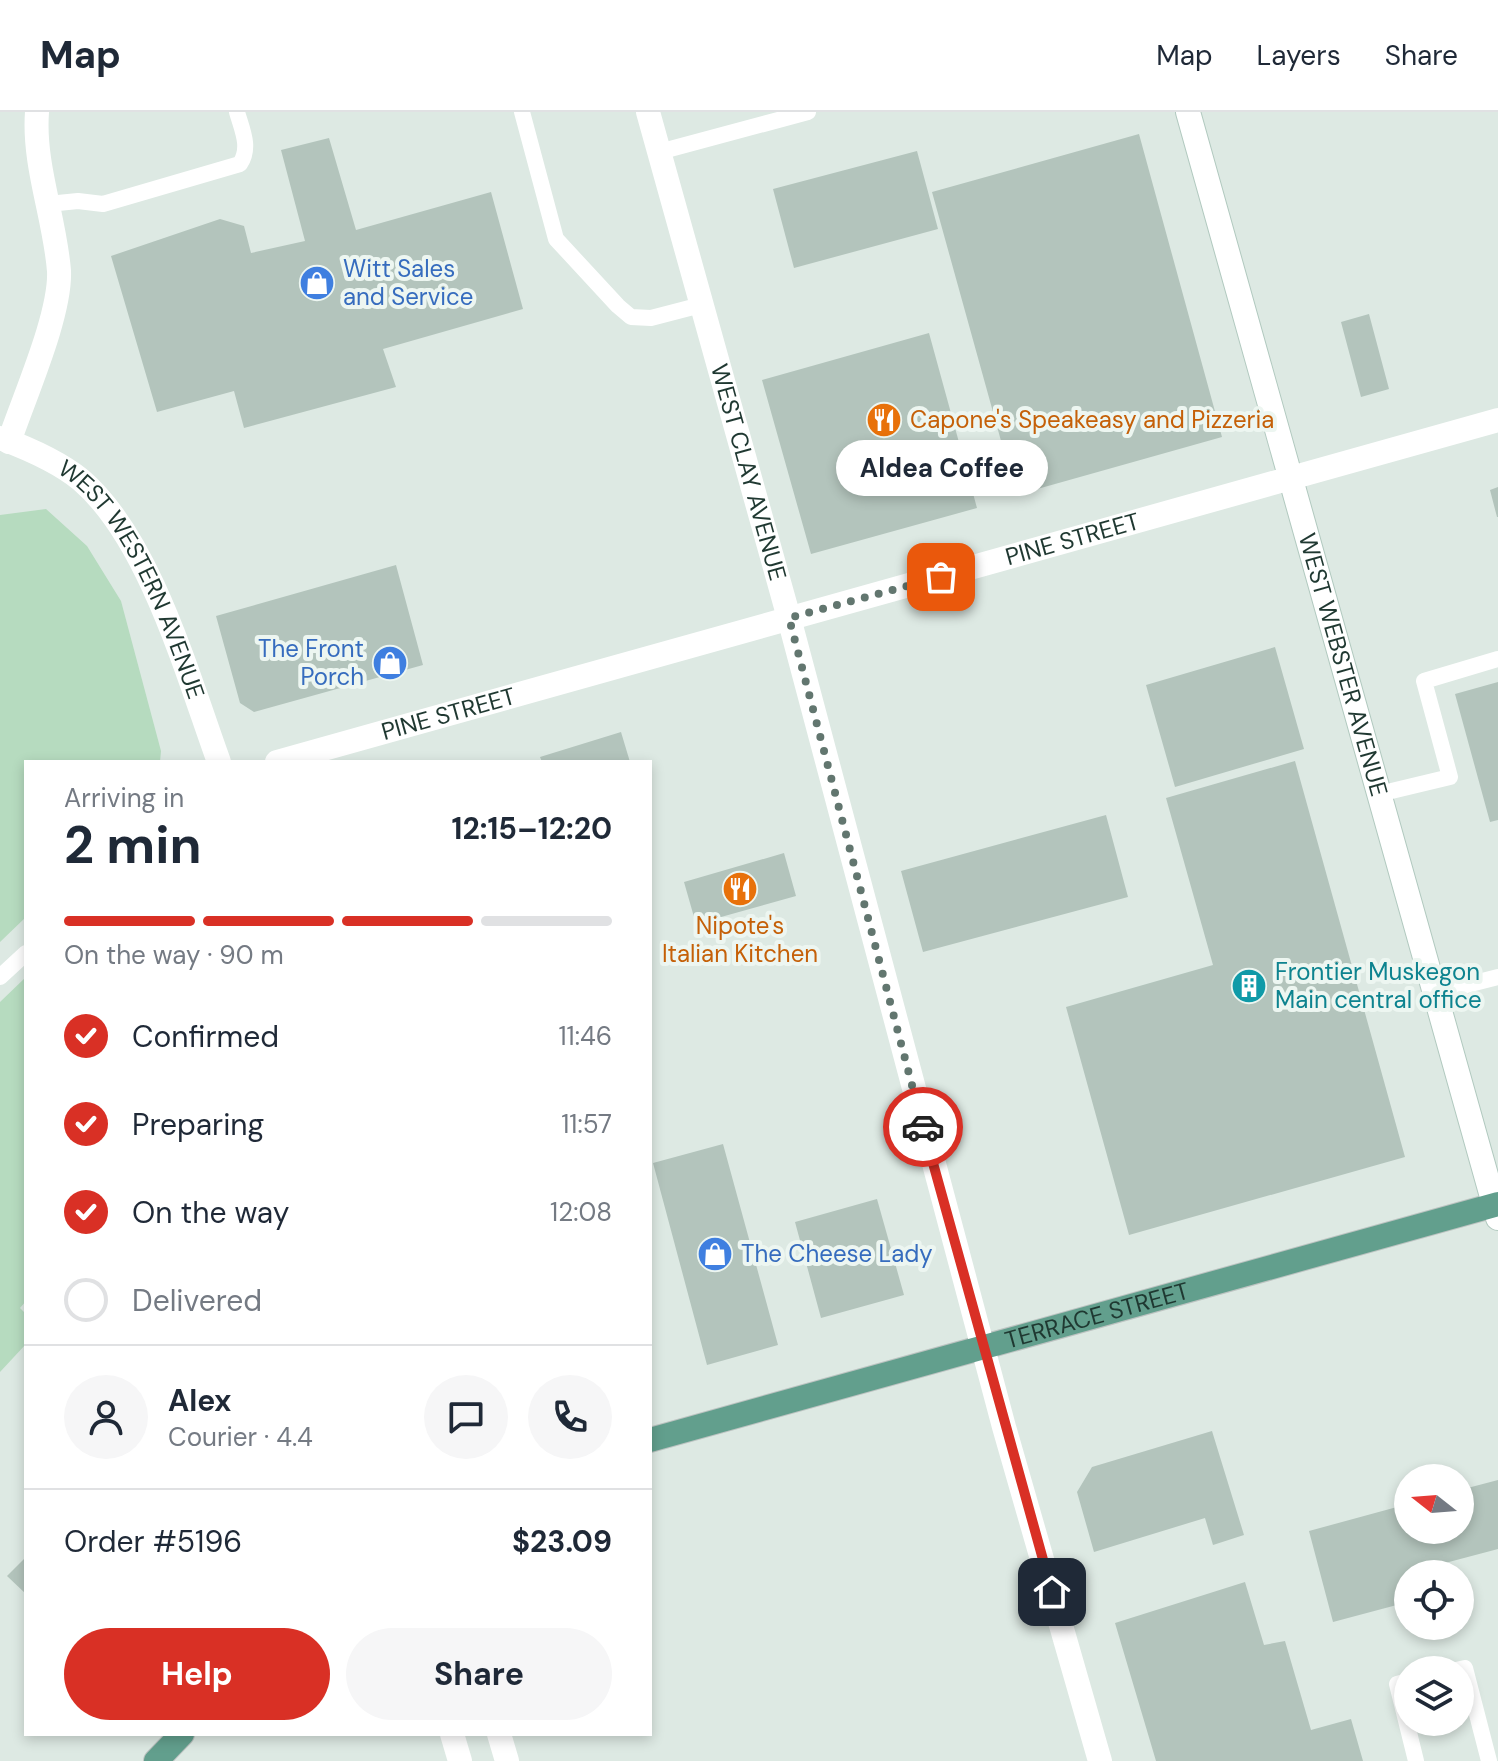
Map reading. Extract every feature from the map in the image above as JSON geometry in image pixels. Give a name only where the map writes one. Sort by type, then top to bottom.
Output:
[{"type":"main road","name":"TERRACE STREET","points":[[652,1439],[983,1346],[1497,1209]]},
{"type":"main road","points":[[156,1761],[180,1736]]},
{"type":"street","points":[[4,440],[55,307],[59,272],[39,151],[37,112]]},
{"type":"street","name":"WEST CLAY AVENUE","points":[[648,112],[789,618],[983,1346],[1100,1761]]},
{"type":"street","name":"WEST WEBSTER AVENUE","points":[[1188,112],[1497,1209]]},
{"type":"street","name":"PINE STREET","points":[[284,760],[1498,420]]},
{"type":"street","name":"WEST WESTERN AVENUE","points":[[4,440],[48,460],[80,480],[104,505],[134,547],[162,606],[218,760]]},
{"type":"street","points":[[453,1736],[460,1761]]},
{"type":"street","points":[[500,1736],[507,1761]]},
{"type":"lane","points":[[48,204],[78,201],[103,204],[240,164],[246,155],[246,143],[237,112]]},
{"type":"lane","points":[[522,112],[556,239],[618,306],[631,317],[651,318],[701,305]]},
{"type":"lane","points":[[659,152],[808,112]]},
{"type":"lane","points":[[1379,794],[1450,777],[1424,681],[1498,659]]},
{"type":"lane","points":[[0,977],[24,955]]},
{"type":"lane","points":[[1435,993],[1498,977]]},
{"type":"lane","points":[[1474,1703],[1489,1761]]},
{"type":"lane","points":[[1410,1736],[1416,1761]]},
{"type":"green space","points":[[46,509],[87,546],[121,601],[161,751],[160,760],[24,760],[24,919],[0,942],[0,515]]},
{"type":"green space","points":[[24,979],[24,1303],[20,1308],[24,1312],[24,1346],[0,1372],[0,1002]]},
{"type":"building","points":[[1139,134],[1222,437],[1016,495],[932,192]]},
{"type":"building","name":"Witt Sales and Service","points":[[329,138],[356,230],[491,192],[523,309],[383,349],[396,387],[244,428],[234,391],[157,412],[111,256],[220,219],[244,226],[251,253],[305,241],[281,150]]},
{"type":"building","points":[[917,151],[938,229],[794,268],[773,189]]},
{"type":"building","points":[[1369,314],[1389,389],[1361,397],[1341,322]]},
{"type":"building","points":[[929,333],[977,508],[811,554],[762,380]]},
{"type":"building","points":[[1498,487],[1498,517],[1497,517],[1490,490]]},
{"type":"building","points":[[396,565],[423,665],[254,712],[240,703],[216,616]]},
{"type":"building","points":[[1275,647],[1304,749],[1175,787],[1146,685]]},
{"type":"building","points":[[1498,682],[1498,820],[1490,822],[1455,694]]},
{"type":"building","points":[[621,732],[629,760],[541,760],[540,757]]},
{"type":"building","name":"Frontier Muskegon Main central office","points":[[1295,761],[1405,1157],[1129,1235],[1066,1007],[1213,965],[1166,798]]},
{"type":"building","points":[[1106,815],[1128,897],[923,952],[901,871]]},
{"type":"building","name":"Nipote's Italian Kitchen","points":[[784,853],[796,896],[696,924],[684,882]]},
{"type":"building","name":"The Cheese Lady","points":[[723,1144],[778,1345],[707,1365],[653,1163]]},
{"type":"building","points":[[877,1199],[904,1295],[821,1318],[795,1222]]},
{"type":"building","points":[[1212,1431],[1244,1535],[1213,1545],[1205,1518],[1094,1552],[1077,1492],[1092,1467]]},
{"type":"building","points":[[1498,1480],[1498,1549],[1456,1560],[1394,1560],[1394,1606],[1333,1622],[1309,1531],[1394,1508],[1394,1544],[1474,1544],[1474,1486]]},
{"type":"building","points":[[24,1559],[24,1592],[7,1576]]},
{"type":"building","points":[[1245,1582],[1264,1645],[1285,1641],[1311,1730],[1351,1719],[1363,1761],[1156,1761],[1115,1623]]},
{"type":"way so far","points":[[923,1127],[789,618],[941,577]]},
{"type":"place","name":"Witt Sales and Service","points":[[317,283]]},
{"type":"place","name":"Capone's Speakeasy and Pizzeria","points":[[884,420]]},
{"type":"place","name":"Aldea Coffee","points":[[941,577]]},
{"type":"place","name":"The Front Porch","points":[[390,663]]},
{"type":"place","name":"Nipote's Italian Kitchen","points":[[740,889]]},
{"type":"place","name":"Frontier Muskegon Main central office","points":[[1249,986]]},
{"type":"place","name":"The Cheese Lady","points":[[715,1254]]},
{"type":"route","points":[[923,1127],[1052,1592]]}]
